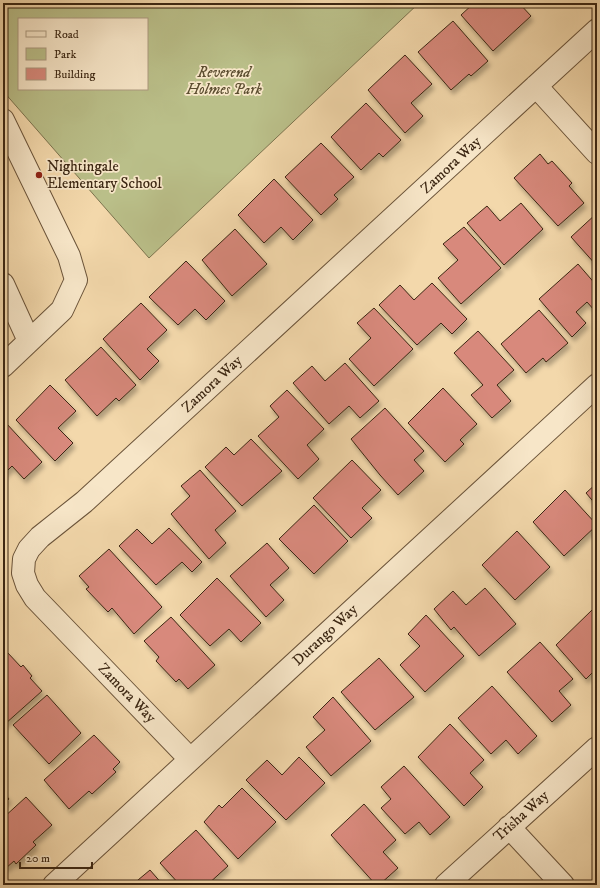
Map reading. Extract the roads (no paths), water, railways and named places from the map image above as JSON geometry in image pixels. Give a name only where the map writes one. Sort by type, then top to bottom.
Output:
[{"type":"street","name":"Zamora Way","points":[[190,759],[35,598],[27,585],[23,573],[24,559],[28,549],[40,537],[84,502],[597,30]]},
{"type":"street","points":[[536,86],[597,153]]},
{"type":"street","points":[[3,120],[69,256],[76,280],[62,310],[3,366]]},
{"type":"street","points":[[3,284],[29,341]]},
{"type":"street","name":"Durango Way","points":[[54,885],[597,385]]},
{"type":"street","name":"Trisha Way","points":[[446,885],[597,748]]},
{"type":"street","points":[[509,827],[563,885]]},
{"type":"place","name":"Nightingale Elementary School","points":[[39,175]]},
{"type":"park label","name":"Reverend Holmes Park","points":[[224,80]]}]
